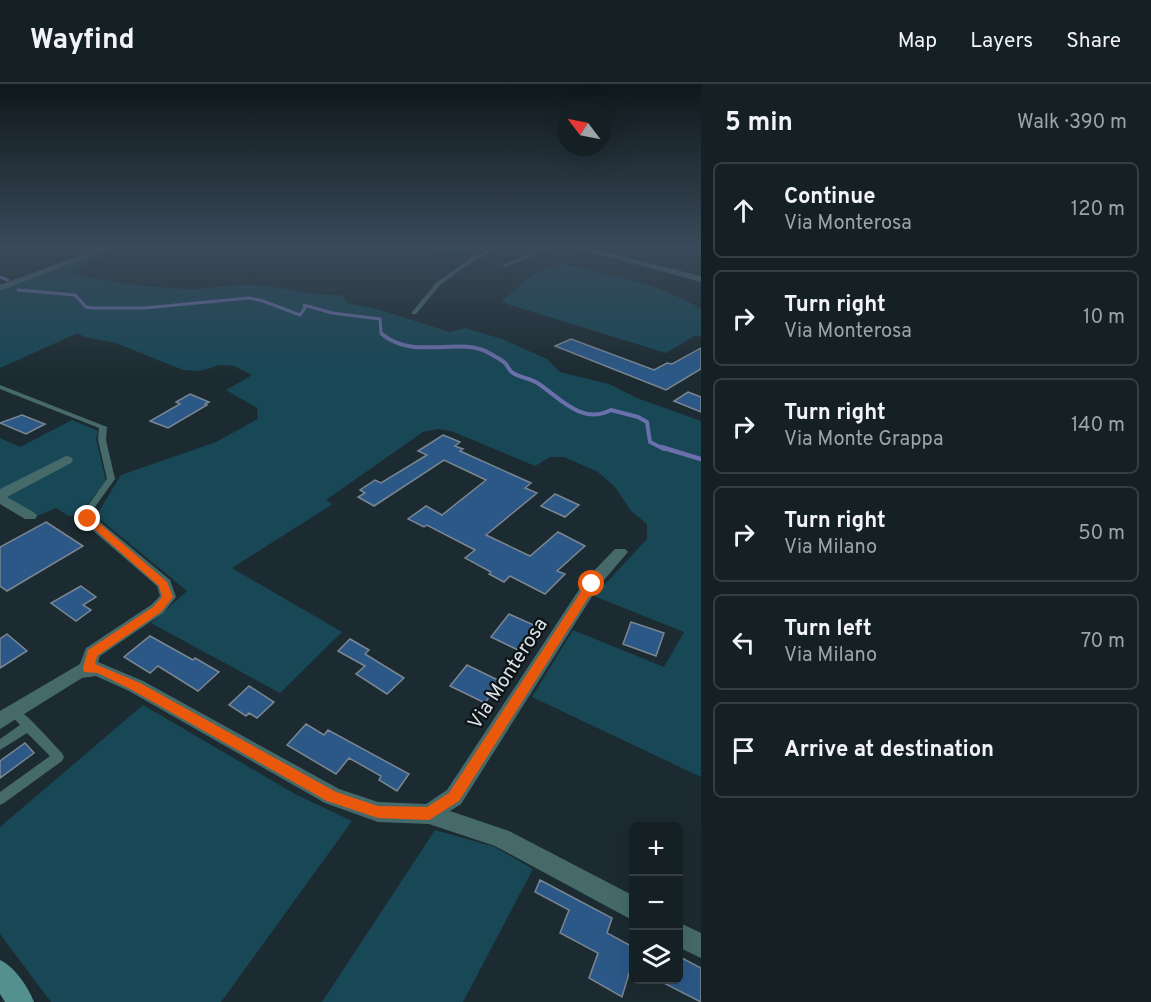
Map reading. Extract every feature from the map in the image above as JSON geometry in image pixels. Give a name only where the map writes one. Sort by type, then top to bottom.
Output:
[{"type":"street","points":[[30,516],[0,496],[66,460]]},
{"type":"street","points":[[88,519],[164,584],[168,597],[157,609],[92,653],[88,668]]},
{"type":"street","name":"Via Monterosa","points":[[429,814],[454,797],[592,584],[620,552]]},
{"type":"street","points":[[7,717],[76,673],[88,668],[99,669],[136,686],[332,796],[378,812],[429,814],[501,838],[629,907]]},
{"type":"street","points":[[683,937],[701,946]]},
{"type":"street","points":[[0,973],[21,1002]]},
{"type":"lane","points":[[414,313],[434,289]]},
{"type":"lane","points":[[0,387],[103,427],[102,440],[111,479],[88,511],[88,519]]},
{"type":"lane","points":[[0,798],[58,757],[28,726],[7,717]]},
{"type":"lane","points":[[0,745],[28,726]]},
{"type":"shaded area","points":[[6,289],[288,289],[342,295],[347,303],[380,310],[450,332],[465,328],[502,339],[547,359],[560,372],[609,384],[637,398],[701,421],[701,777],[532,697],[573,630],[664,667],[684,632],[594,596],[647,539],[647,524],[631,511],[615,487],[598,472],[564,457],[550,457],[535,466],[451,431],[438,429],[423,432],[326,500],[333,504],[232,568],[342,632],[280,693],[151,623],[187,591],[96,516],[121,475],[216,442],[258,419],[257,408],[226,390],[252,375],[234,366],[219,365],[200,371],[183,370],[116,343],[84,337],[78,333],[0,368],[0,291]]},
{"type":"shaded area","points":[[516,289],[659,289],[701,309],[701,337],[696,335],[666,353],[501,302]]},
{"type":"shaded area","points":[[72,420],[98,431],[96,439],[106,481],[88,504],[70,517],[56,508],[30,519],[0,502],[0,438],[20,447]]},
{"type":"shaded area","points":[[143,705],[295,794],[352,821],[221,1002],[51,1002],[0,934],[0,827]]},
{"type":"shaded area","points":[[435,830],[495,847],[533,869],[463,1002],[322,1002]]},
{"type":"building","points":[[571,339],[654,370],[667,363],[672,364],[701,348],[701,369],[666,390],[555,346]]},
{"type":"building","points":[[688,392],[701,397],[701,412],[674,401]]},
{"type":"building","points":[[190,394],[209,402],[168,428],[150,421],[180,404],[176,402]]},
{"type":"building","points":[[22,415],[45,424],[26,434],[0,423]]},
{"type":"building","points":[[443,435],[460,442],[455,446],[463,449],[460,451],[531,483],[525,488],[537,493],[486,535],[530,556],[558,532],[585,546],[557,571],[565,574],[545,594],[510,576],[504,582],[489,574],[491,572],[465,558],[475,550],[427,525],[424,527],[408,519],[426,506],[442,515],[486,480],[444,460],[374,506],[358,497],[365,493],[360,490],[375,480],[381,483],[427,455],[418,451]]},
{"type":"building","points":[[555,494],[579,505],[565,517],[541,506]]},
{"type":"building","points":[[46,522],[83,546],[7,591],[0,586],[0,547]]},
{"type":"building","points":[[81,586],[96,597],[83,605],[91,610],[76,621],[51,603]]},
{"type":"building","points":[[509,614],[536,626],[518,650],[491,637]]},
{"type":"building","points":[[631,622],[664,633],[656,656],[623,644]]},
{"type":"building","points":[[7,634],[27,651],[0,668],[0,639]]},
{"type":"building","points":[[150,636],[219,672],[198,691],[158,666],[150,673],[124,657]]},
{"type":"building","points":[[350,639],[369,650],[365,654],[404,678],[387,694],[356,674],[365,666],[338,651]]},
{"type":"building","points":[[467,665],[500,681],[485,703],[450,686]]},
{"type":"building","points":[[249,686],[274,702],[257,718],[249,713],[246,716],[229,705]]},
{"type":"building","points":[[306,724],[324,735],[328,730],[409,774],[397,791],[379,780],[381,776],[349,758],[336,774],[287,745]]},
{"type":"building","points":[[25,743],[34,753],[0,778],[0,761]]},
{"type":"building","points":[[540,880],[612,918],[607,933],[629,945],[629,973],[622,997],[589,978],[598,953],[560,933],[569,910],[535,892]]},
{"type":"building","points":[[683,959],[701,968],[701,1002],[666,984],[683,984]]},
{"type":"waterway","points":[[18,290],[75,295],[86,307],[92,308],[144,308],[249,298],[300,315],[305,308],[304,305],[332,313],[380,319],[382,334]]},
{"type":"waterway","points":[[382,334],[395,342],[408,346],[477,348],[506,364],[513,373],[536,382],[564,403],[581,412],[600,414],[611,410],[638,417],[647,422],[650,442],[664,449]]},
{"type":"waterway","points":[[661,447],[701,459]]},
{"type":"route","points":[[88,519],[164,584],[168,597],[157,609],[92,653],[88,668],[99,669],[136,686],[332,796],[378,812],[429,814],[454,797],[592,584]]}]
